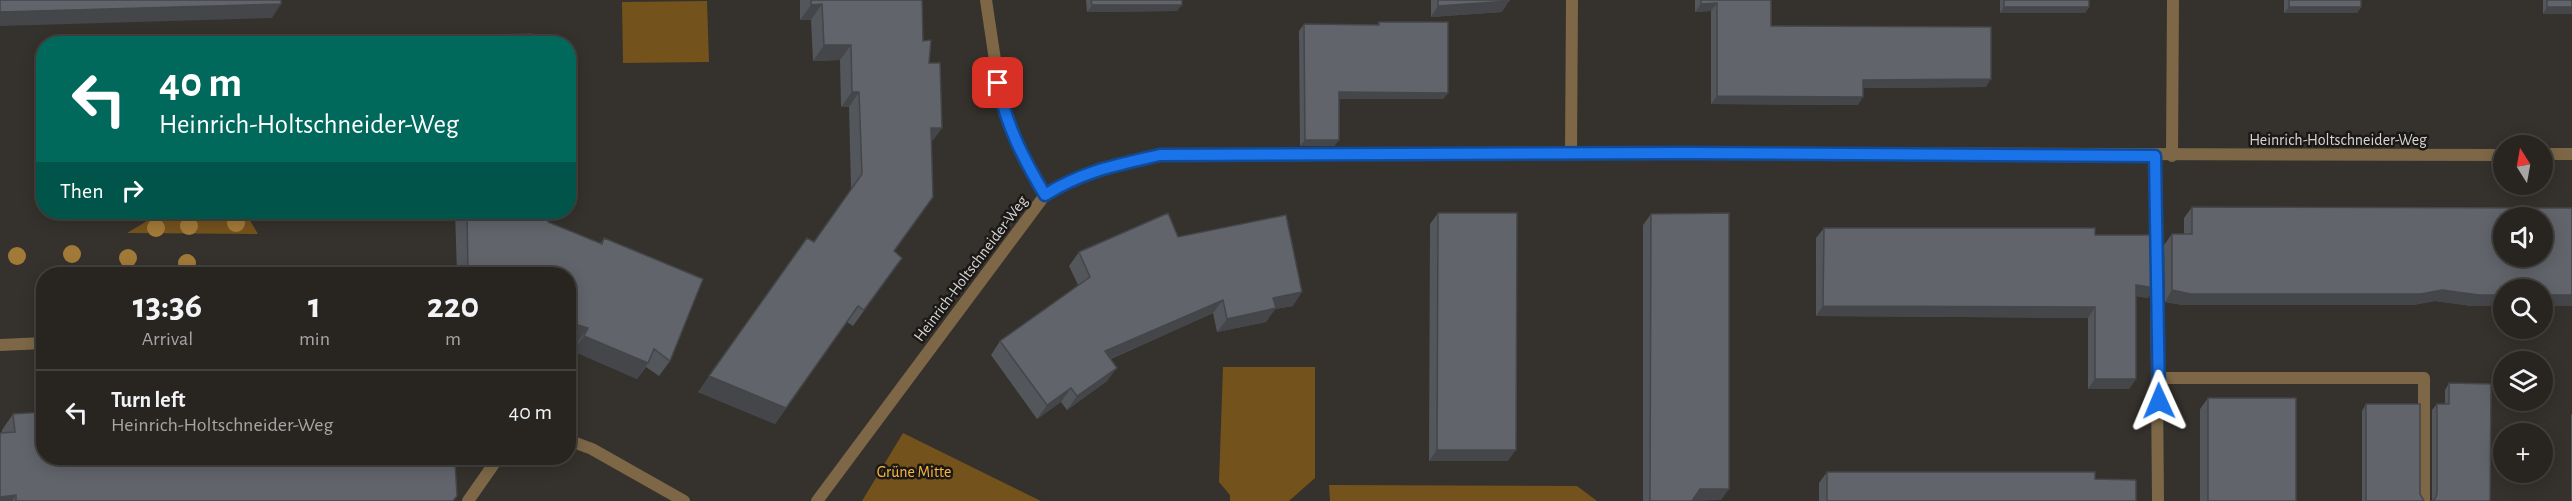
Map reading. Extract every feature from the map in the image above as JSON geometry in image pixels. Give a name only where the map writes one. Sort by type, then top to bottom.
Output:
[{"type":"street","points":[[986,0],[1001,100],[1024,160],[1045,195]]},
{"type":"street","points":[[1571,154],[1572,0]]},
{"type":"street","points":[[2172,156],[2173,0]]},
{"type":"street","points":[[2553,154],[2572,154]]},
{"type":"street","name":"Heinrich-Holtschneider-Weg","points":[[817,501],[1045,195],[1069,180],[1104,167],[1160,155],[2493,155]]},
{"type":"street","points":[[2155,156],[2158,501]]},
{"type":"street","points":[[0,345],[36,344]]},
{"type":"street","points":[[2158,378],[2424,378],[2424,501]]},
{"type":"street","points":[[576,443],[592,448],[684,501]]},
{"type":"street","points":[[468,501],[493,465]]},
{"type":"green space","points":[[707,1],[709,62],[623,63],[622,2]]},
{"type":"green space","points":[[150,219],[249,219],[258,234],[127,233]]},
{"type":"green space","points":[[1223,367],[1315,367],[1315,478],[1289,501],[1230,501],[1230,495],[1219,482]]},
{"type":"green space","name":"Grüne Mitte","points":[[903,433],[1041,501],[862,501]]},
{"type":"green space","points":[[1329,485],[1577,486],[1597,501],[1330,501]]},
{"type":"building","points":[[0,0],[281,0],[281,4],[0,12]]},
{"type":"building","points":[[811,0],[922,0],[923,41],[931,40],[929,63],[940,63],[942,128],[931,128],[933,197],[894,251],[902,258],[864,310],[858,306],[786,408],[709,376],[807,238],[814,242],[862,174],[859,92],[852,92],[851,45],[824,45],[822,4],[811,5]]},
{"type":"building","points":[[1091,0],[1182,0],[1182,5],[1092,5]]},
{"type":"building","points":[[1438,0],[1509,0],[1509,1],[1438,6]]},
{"type":"building","points":[[1701,0],[1771,0],[1771,26],[1991,27],[1991,79],[1863,80],[1863,97],[1717,96],[1717,3],[1701,4]]},
{"type":"building","points":[[2004,0],[2089,0],[2089,7],[2004,7]]},
{"type":"building","points":[[2289,0],[2361,0],[2361,7],[2289,7]]},
{"type":"building","points":[[2547,0],[2572,0],[2572,7],[2547,7]]},
{"type":"building","points":[[1379,22],[1448,22],[1448,93],[1339,92],[1339,140],[1305,140],[1304,24],[1379,25]]},
{"type":"building","points":[[531,34],[531,36],[461,36]]},
{"type":"building","points":[[2192,207],[2493,208],[2493,267],[2553,267],[2553,208],[2572,208],[2572,295],[2553,295],[2553,279],[2493,279],[2493,295],[2442,290],[2421,294],[2191,294],[2172,290],[2172,234],[2192,234]]},
{"type":"building","points":[[1168,213],[1178,237],[1286,215],[1302,292],[1273,298],[1276,308],[1227,319],[1223,300],[1105,351],[1117,368],[1077,396],[1071,388],[1047,405],[1000,341],[1090,277],[1079,252]]},
{"type":"building","points":[[1438,213],[1517,213],[1516,450],[1437,450]]},
{"type":"building","points":[[1729,213],[1729,489],[1700,489],[1692,501],[1650,501],[1651,214]]},
{"type":"building","points":[[467,219],[548,219],[548,222],[602,244],[604,238],[703,279],[670,361],[654,349],[648,363],[584,336],[588,328],[576,324],[576,267],[468,267]]},
{"type":"building","points":[[1824,228],[2095,228],[2095,235],[2155,235],[2155,288],[2136,285],[2136,379],[2095,379],[2095,307],[1823,306]]},
{"type":"building","points":[[2449,383],[2491,384],[2490,501],[2432,501],[2437,494],[2437,404],[2449,404]]},
{"type":"building","points":[[2208,398],[2296,398],[2296,501],[2208,501]]},
{"type":"building","points":[[2366,404],[2420,404],[2420,494],[2424,501],[2366,501]]},
{"type":"building","points":[[36,413],[36,465],[455,465],[457,496],[453,501],[16,501],[16,495],[0,497],[0,433],[15,432],[13,414]]},
{"type":"building","points":[[1827,472],[2095,472],[2095,479],[2136,480],[2136,501],[1827,501]]},
{"type":"route","points":[[998,83],[1001,100],[1024,160],[1045,195],[1069,180],[1104,167],[1160,155],[1688,153],[2155,156],[2159,401]]}]
